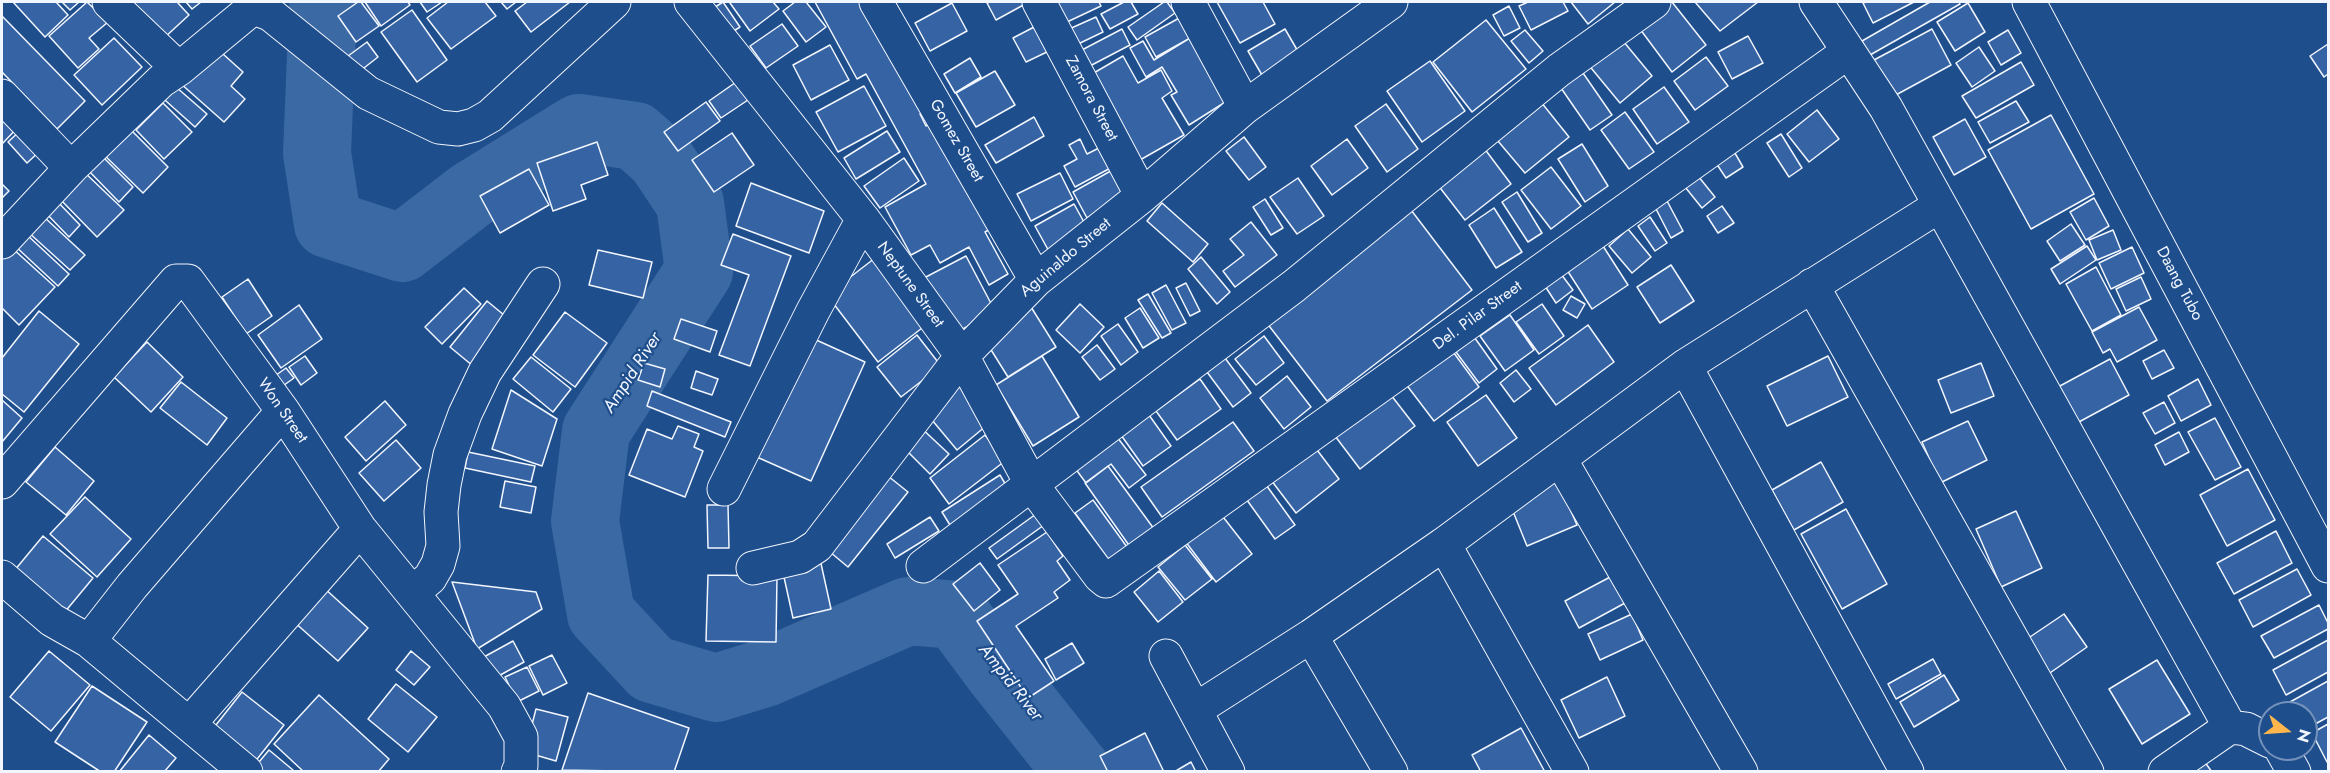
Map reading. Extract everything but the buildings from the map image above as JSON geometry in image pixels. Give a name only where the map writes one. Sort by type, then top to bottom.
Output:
[{"type":"street","points":[[109,2],[179,69]]},
{"type":"street","points":[[2,242],[70,168],[161,81],[257,5],[296,33],[368,93],[439,127],[458,129],[474,125],[490,116],[614,2]]},
{"type":"street","name":"Neptune Street","points":[[691,2],[863,219],[962,356],[1032,485],[1100,576],[1108,581]]},
{"type":"street","name":"Gomez Street","points":[[876,2],[1036,280]]},
{"type":"street","name":"Zamora Street","points":[[1039,2],[1142,196]]},
{"type":"street","points":[[1188,2],[1245,107]]},
{"type":"street","name":"Aguinaldo Street","points":[[753,568],[800,557],[817,546],[962,356],[1036,280],[1142,196],[1355,13],[1391,2]]},
{"type":"street","points":[[923,566],[1294,286],[1559,70],[1654,2]]},
{"type":"street","points":[[1816,2],[1886,108],[2230,727]]},
{"type":"street","name":"Daang Tubo","points":[[2029,2],[2328,566]]},
{"type":"street","name":"Del. Pilar Street","points":[[1108,581],[1848,52]]},
{"type":"street","points":[[2,96],[70,168]]},
{"type":"street","points":[[1195,710],[1311,636],[1444,544],[1685,366],[1939,206]]},
{"type":"street","points":[[724,489],[813,311],[863,219]]},
{"type":"street","name":"Won Street","points":[[2,482],[176,281],[180,279],[188,281],[283,411],[360,529],[499,700],[521,737],[521,766],[518,771]]},
{"type":"street","points":[[411,591],[430,578],[438,564],[443,546],[441,512],[444,484],[450,455],[465,414],[484,372],[543,284]]},
{"type":"street","points":[[1812,285],[2086,771]]},
{"type":"street","points":[[1685,366],[1907,771]]},
{"type":"street","points":[[88,641],[132,586],[283,411]]},
{"type":"street","points":[[1560,459],[1741,771]]},
{"type":"street","points":[[190,723],[360,529]]},
{"type":"street","points":[[1444,544],[1572,771]]},
{"type":"street","points":[[2,577],[52,620],[88,641],[246,771]]},
{"type":"street","points":[[1311,636],[1392,771]]},
{"type":"street","points":[[1166,656],[1228,771]]},
{"type":"street","points":[[2165,771],[2230,727],[2247,729],[2258,735]]},
{"type":"waterway","name":"Ampid River","points":[[327,2],[323,8],[317,153],[328,224],[402,248],[471,195],[579,128],[635,136],[660,158],[690,203],[699,271],[596,431],[585,521],[601,614],[652,669],[716,688],[765,673],[908,611],[956,615],[1078,772]]}]
